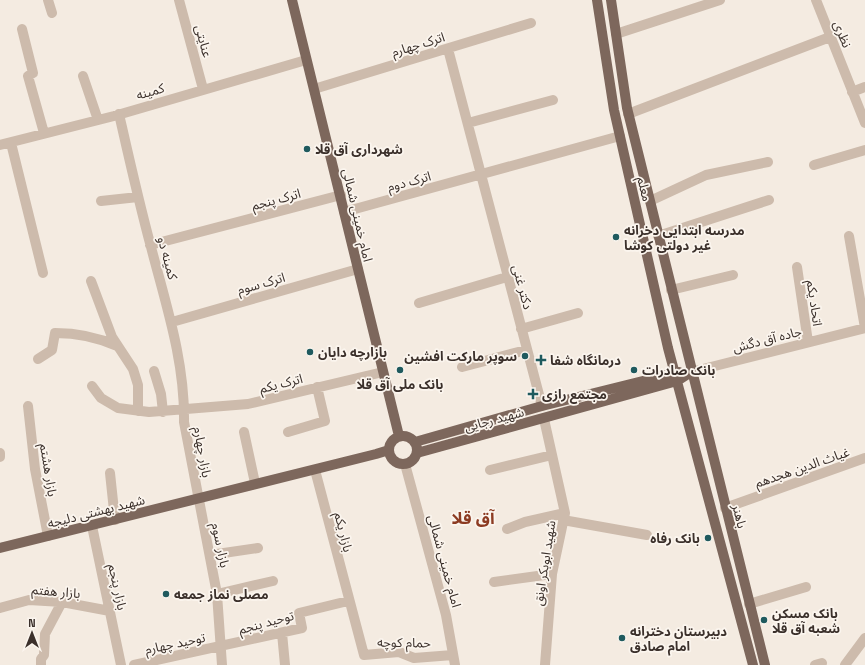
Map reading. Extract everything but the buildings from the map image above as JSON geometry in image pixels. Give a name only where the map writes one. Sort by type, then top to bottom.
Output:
[{"type":"main road","name":"امام خمینی شمالی","points":[[292,0],[399,436]]},
{"type":"main road","name":"معلم","points":[[597,0],[614,110],[676,377]]},
{"type":"main road","name":"معلم","points":[[611,0],[628,111],[691,372]]},
{"type":"main road","points":[[614,110],[620,103],[628,111]]},
{"type":"main road","name":"جاده آق دگش","points":[[676,377],[691,372]]},
{"type":"main road","name":"باهنر","points":[[691,372],[764,665]]},
{"type":"main road","name":"شهید رجایی","points":[[415,442],[542,406],[676,377]]},
{"type":"main road","name":"شهید رجایی","points":[[417,453],[544,419],[676,377]]},
{"type":"main road","name":"باهنر","points":[[676,377],[753,665]]},
{"type":"main road","points":[[399,436],[405,436],[415,442],[417,453],[414,458],[406,464],[396,462],[392,459],[389,450],[392,441],[399,436]]},
{"type":"main road","points":[[197,498],[255,483],[315,470],[389,450]]},
{"type":"main road","name":"شهید بهشتی دلیجه","points":[[0,548],[92,526],[197,498]]},
{"type":"street","points":[[48,0],[52,13]]},
{"type":"street","name":"عنایتی","points":[[179,0],[203,89]]},
{"type":"street","points":[[616,34],[720,0]]},
{"type":"street","name":"نظری","points":[[816,0],[865,123]]},
{"type":"street","name":"اترک چهارم","points":[[314,90],[531,23]]},
{"type":"street","points":[[22,29],[33,73],[28,76],[44,133]]},
{"type":"street","points":[[628,111],[830,37]]},
{"type":"street","name":"دکتر غنی","points":[[448,49],[526,350],[542,406]]},
{"type":"street","name":"کمینه","points":[[0,145],[98,120],[306,60]]},
{"type":"street","points":[[84,76],[98,120]]},
{"type":"street","points":[[852,92],[865,87]]},
{"type":"street","points":[[468,123],[553,100]]},
{"type":"street","name":"کمینه دو","points":[[118,114],[150,245],[172,322],[179,357],[184,411]]},
{"type":"street","name":"اترک دوم","points":[[344,212],[620,136]]},
{"type":"street","points":[[12,142],[43,273]]},
{"type":"street","points":[[814,165],[865,150]]},
{"type":"street","points":[[650,202],[706,176],[768,162]]},
{"type":"street","name":"اترک پنجم","points":[[150,245],[341,196]]},
{"type":"street","points":[[101,201],[138,197]]},
{"type":"street","points":[[658,236],[769,200]]},
{"type":"street","points":[[849,236],[865,328]]},
{"type":"street","name":"اتحاد یکم","points":[[797,267],[808,342]]},
{"type":"street","name":"اترک سوم","points":[[172,322],[358,269]]},
{"type":"street","points":[[671,290],[732,275]]},
{"type":"street","points":[[419,303],[507,277]]},
{"type":"street","points":[[91,281],[117,346],[133,369],[138,385],[138,411]]},
{"type":"street","points":[[521,329],[578,313]]},
{"type":"street","name":"جاده آق دگش","points":[[691,372],[865,328]]},
{"type":"street","points":[[38,359],[52,350],[55,333],[78,333],[104,340],[117,346]]},
{"type":"street","points":[[462,367],[526,350]]},
{"type":"street","points":[[154,371],[161,394],[163,412]]},
{"type":"street","name":"اترک یکم","points":[[92,386],[101,398],[118,408],[138,411],[184,411],[248,404],[383,372]]},
{"type":"street","points":[[288,432],[325,421],[317,387]]},
{"type":"street","name":"بازار هشتم","points":[[28,406],[35,470],[48,536]]},
{"type":"street","name":"بازار چهارم","points":[[184,411],[184,422],[197,498]]},
{"type":"street","name":"شهید ابوبکر اونق","points":[[544,419],[564,517],[552,574],[545,665]]},
{"type":"street","points":[[244,432],[255,483]]},
{"type":"street","points":[[490,470],[552,455]]},
{"type":"street","name":"غیاث الدین هجدهم","points":[[725,508],[865,458]]},
{"type":"street","name":"امام خمینی شمالی","points":[[406,464],[446,615],[454,660]]},
{"type":"street","name":"بازار یکم","points":[[315,470],[348,601]]},
{"type":"street","points":[[110,473],[115,520]]},
{"type":"street","name":"بازار سوم","points":[[197,498],[217,594],[222,646],[222,665]]},
{"type":"street","points":[[507,529],[524,522],[564,517],[647,535]]},
{"type":"street","name":"بازار پنجم","points":[[92,526],[121,665]]},
{"type":"street","points":[[210,555],[258,548]]},
{"type":"street","points":[[494,582],[552,574]]},
{"type":"street","points":[[217,594],[273,581]]},
{"type":"street","points":[[749,604],[806,587]]},
{"type":"street","name":"بازار هفتم","points":[[0,608],[29,600],[62,602],[110,611]]},
{"type":"street","name":"حمام کوچه","points":[[348,601],[364,655],[399,652],[414,658],[454,660]]},
{"type":"street","name":"توحید پنجم","points":[[222,646],[302,628],[299,613],[348,601]]},
{"type":"street","points":[[41,665],[41,659],[44,655],[45,634],[62,602]]},
{"type":"street","points":[[282,633],[285,665]]},
{"type":"street","points":[[845,665],[865,638]]},
{"type":"street","name":"توحید چهارم","points":[[134,665],[222,646]]},
{"type":"place","name":"شهرداری آق قلا","points":[[307,149]]},
{"type":"place","name":"مدرسه ابتدایی دخرانه غیر دولتی کوشا","points":[[616,237]]},
{"type":"place","name":"بازارچه دایان","points":[[310,352]]},
{"type":"place","name":"سوپر مارکت افشین","points":[[525,356]]},
{"type":"place","name":"درمانگاه شفا","points":[[541,360]]},
{"type":"place","name":"بانک ملی آق قلا","points":[[400,370]]},
{"type":"place","name":"بانک صادرات","points":[[634,370]]},
{"type":"place","name":"مجتمع رازی","points":[[533,394]]},
{"type":"place","name":"بانک رفاه","points":[[708,538]]},
{"type":"place","name":"مصلی نماز جمعه","points":[[166,594]]},
{"type":"place","name":"بانک مسکن شعبه آق قلا","points":[[764,620]]},
{"type":"place","name":"دبیرستان دخترانه امام صادق","points":[[622,638]]},
{"type":"district","name":"آق قلا","points":[[473,518]]}]
